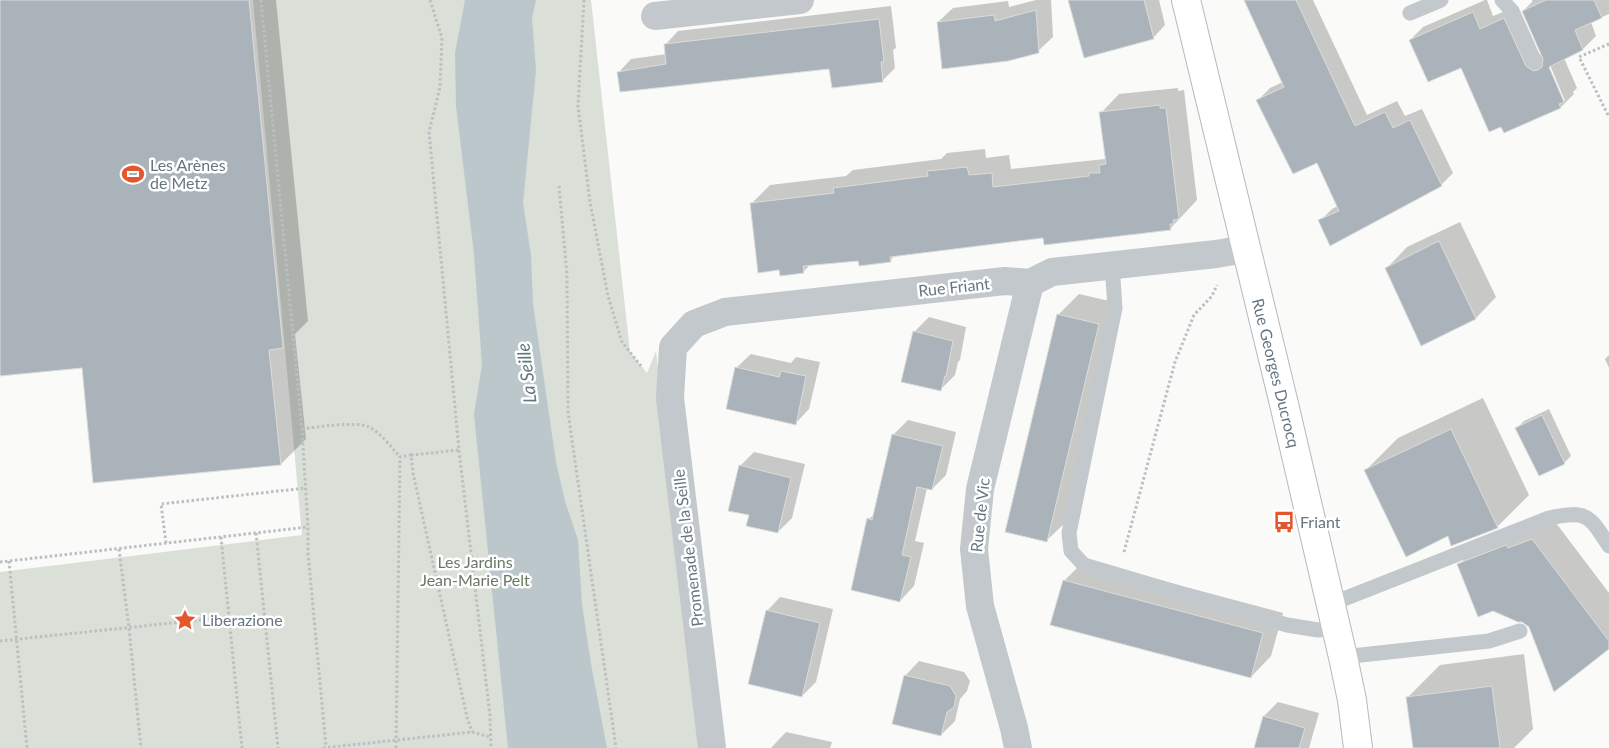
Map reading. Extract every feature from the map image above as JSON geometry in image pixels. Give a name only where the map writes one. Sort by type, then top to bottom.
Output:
[{"type":"street","points":[[655,16],[800,0]]},
{"type":"street","name":"Rue Georges Ducrocq","points":[[1186,0],[1343,657],[1352,700],[1358,748]]},
{"type":"street","points":[[1030,283],[1052,272],[1216,254],[1245,249]]},
{"type":"street","name":"Rue Friant","points":[[673,347],[694,324],[725,312],[1005,281],[1030,283]]},
{"type":"street","name":"Rue de Vic","points":[[1018,748],[980,606],[974,549],[980,489],[1030,283]]},
{"type":"street","name":"Promenade de la Seille","points":[[673,347],[670,398],[712,748]]},
{"type":"lane","points":[[1410,13],[1441,0]]},
{"type":"lane","points":[[1502,0],[1511,10],[1534,62]]},
{"type":"lane","points":[[1112,265],[1115,308],[1069,533],[1071,551],[1084,565],[1287,625],[1318,630],[1333,616],[1549,518],[1570,514],[1582,515],[1594,522],[1609,546]]},
{"type":"lane","points":[[1343,657],[1489,641],[1520,631]]},
{"type":"path","points":[[261,0],[302,429],[308,553],[325,748],[472,732],[491,737]]},
{"type":"path","points":[[430,0],[442,38],[440,87],[429,132],[459,450],[490,716],[491,748]]},
{"type":"path","points":[[584,0],[578,106],[590,202],[608,296],[622,342],[647,373],[670,380]]},
{"type":"path","points":[[1609,44],[1579,57],[1609,117]]},
{"type":"path","points":[[559,186],[567,275],[568,412],[616,748]]},
{"type":"path","points":[[1117,574],[1175,362],[1194,315],[1212,296],[1219,282],[1216,254]]},
{"type":"path","points":[[302,429],[354,424],[368,426],[384,439],[400,457],[396,748]]},
{"type":"path","points":[[400,457],[459,450]]},
{"type":"path","points":[[411,455],[413,473],[467,717],[472,732]]},
{"type":"path","points":[[166,544],[161,504],[306,488]]},
{"type":"path","points":[[0,562],[308,527]]},
{"type":"path","points":[[256,533],[278,748]]},
{"type":"path","points":[[222,537],[242,748]]},
{"type":"path","points":[[119,549],[141,748]]},
{"type":"path","points":[[9,561],[27,748]]},
{"type":"path","points":[[0,641],[230,617]]},
{"type":"green space","name":"Les Jardins Jean-Marie Pelt","points":[[253,0],[591,0],[630,352],[647,373],[656,351],[702,748],[0,748],[0,572],[302,535]]},
{"type":"water","name":"La Seille","points":[[465,0],[536,0],[532,18],[536,70],[523,203],[531,255],[533,304],[556,462],[565,501],[578,540],[582,605],[607,748],[508,748],[474,414],[482,365],[474,254],[456,106],[455,53]]},
{"type":"building","name":"Les Arènes de Metz","points":[[0,0],[249,0],[283,348],[269,350],[281,465],[93,483],[82,368],[0,376]]},
{"type":"building","points":[[1068,0],[1144,0],[1154,39],[1084,58]]},
{"type":"building","points":[[1244,0],[1296,0],[1355,126],[1385,112],[1393,128],[1410,120],[1442,186],[1330,246],[1318,220],[1339,211],[1317,163],[1293,174],[1256,100],[1284,87]]},
{"type":"building","points":[[1546,0],[1594,0],[1602,18],[1575,30],[1583,50],[1549,67],[1564,102],[1559,104],[1561,108],[1504,133],[1501,127],[1489,132],[1461,68],[1428,82],[1409,40],[1473,12],[1480,29],[1504,18],[1526,66],[1533,71],[1538,70],[1542,67],[1543,59],[1522,11]]},
{"type":"building","points":[[1036,10],[1039,53],[1008,61],[942,69],[937,22],[994,15],[995,21]]},
{"type":"building","points":[[879,19],[884,62],[881,62],[883,82],[832,88],[829,69],[620,92],[617,72],[666,64],[664,44]]},
{"type":"building","points":[[1160,105],[1160,108],[1166,108],[1179,219],[1173,220],[1174,224],[1170,224],[1171,230],[1044,245],[1043,238],[890,257],[891,262],[859,266],[858,261],[803,266],[804,273],[780,276],[779,270],[758,273],[750,203],[834,193],[833,188],[928,176],[927,171],[967,167],[969,175],[992,173],[993,187],[1089,176],[1089,173],[1100,173],[1099,165],[1106,164],[1099,112]]},
{"type":"building","points":[[1439,241],[1476,319],[1421,346],[1385,268]]},
{"type":"building","points":[[1057,314],[1099,324],[1047,542],[1005,532]]},
{"type":"building","points":[[913,331],[953,341],[941,391],[901,382]]},
{"type":"building","points":[[735,367],[779,377],[781,371],[806,376],[796,425],[726,409]]},
{"type":"building","points":[[1542,415],[1565,464],[1539,476],[1515,428]]},
{"type":"building","points":[[1451,429],[1498,528],[1451,546],[1448,536],[1406,557],[1364,470]]},
{"type":"building","points":[[892,434],[943,446],[932,490],[917,487],[902,555],[911,557],[900,602],[851,590],[867,518],[872,520]]},
{"type":"building","points":[[739,465],[791,478],[778,533],[746,526],[749,515],[728,511]]},
{"type":"building","points":[[1532,539],[1609,641],[1609,649],[1554,692],[1529,627],[1522,622],[1493,611],[1478,617],[1457,564],[1506,545],[1508,548]]},
{"type":"building","points":[[1063,580],[1263,633],[1251,678],[1050,625]]},
{"type":"building","points":[[766,610],[820,623],[802,697],[748,684]]},
{"type":"building","points":[[904,675],[950,686],[956,696],[954,707],[947,712],[941,736],[892,724]]},
{"type":"building","points":[[1492,686],[1500,748],[1413,748],[1406,697]]},
{"type":"building","points":[[1263,716],[1305,728],[1299,748],[1254,748]]},
{"type":"place","name":"Les Arènes de Metz","points":[[133,174]]},
{"type":"place","name":"Friant","points":[[1284,522]]},
{"type":"place","name":"Liberazione","points":[[185,620]]}]
